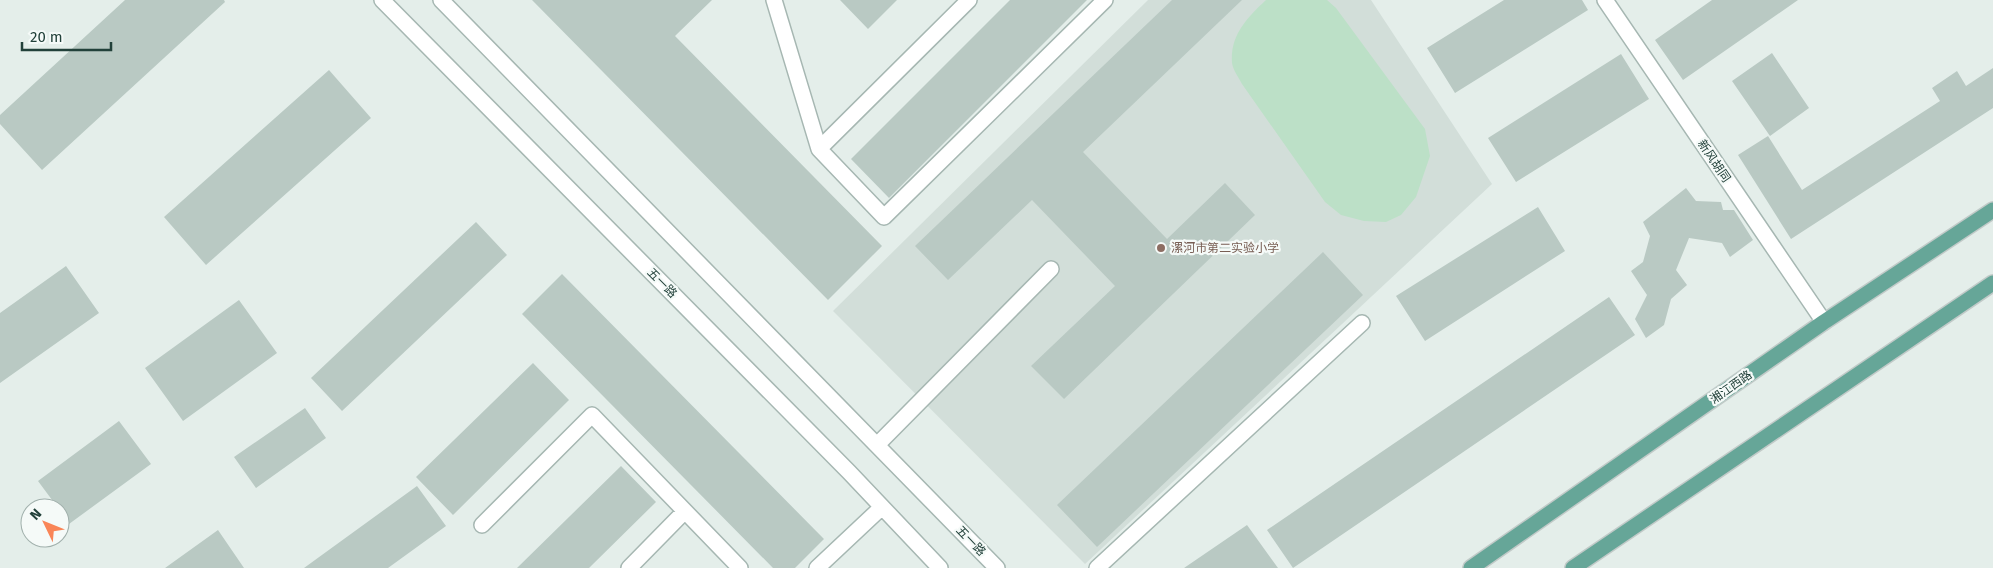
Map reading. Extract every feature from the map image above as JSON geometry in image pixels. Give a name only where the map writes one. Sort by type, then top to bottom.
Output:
[{"type":"main road","name":"湘江西路","points":[[1471,568],[1824,322],[1993,210]]},
{"type":"main road","points":[[1572,568],[1993,283]]},
{"type":"street","name":"五一路","points":[[382,0],[849,472],[940,568]]},
{"type":"street","name":"五一路","points":[[441,0],[997,568]]},
{"type":"street","points":[[774,0],[819,149],[884,217],[1105,0]]},
{"type":"street","points":[[819,149],[969,0]]},
{"type":"street","name":"新风胡同","points":[[1604,0],[1824,322]]},
{"type":"street","points":[[877,445],[1051,269]]},
{"type":"street","points":[[1097,568],[1362,323]]},
{"type":"street","points":[[482,525],[592,415],[740,568]]},
{"type":"street","points":[[817,568],[882,508]]},
{"type":"street","points":[[629,568],[684,512]]},
{"type":"shaded area","name":"漯河市第二实验小学","points":[[1148,0],[1371,0],[1492,184],[1085,564],[833,311]]},
{"type":"green space","points":[[1266,0],[1327,0],[1336,8],[1425,129],[1430,156],[1416,197],[1401,215],[1386,222],[1364,221],[1341,215],[1325,202],[1242,84],[1232,63],[1234,44],[1246,20]]},
{"type":"building","points":[[125,0],[224,0],[225,2],[42,170],[0,124],[0,115]]},
{"type":"building","points":[[532,0],[712,0],[675,36],[882,246],[828,300]]},
{"type":"building","points":[[840,0],[897,0],[868,29]]},
{"type":"building","points":[[1010,0],[1087,0],[889,198],[851,159]]},
{"type":"building","points":[[1172,0],[1242,0],[1083,152],[1167,239],[1225,183],[1255,215],[1064,399],[1031,366],[1115,286],[1032,200],[948,280],[915,246]]},
{"type":"building","points":[[1504,0],[1582,0],[1588,10],[1455,93],[1427,48]]},
{"type":"building","points":[[1712,0],[1798,0],[1683,80],[1655,40]]},
{"type":"building","points":[[1772,53],[1809,108],[1770,136],[1732,81]]},
{"type":"building","points":[[1621,54],[1649,99],[1516,182],[1488,138]]},
{"type":"building","points":[[1993,68],[1993,108],[1791,239],[1738,155],[1768,136],[1802,190],[1940,101],[1932,88],[1957,71],[1966,86]]},
{"type":"building","points":[[329,70],[371,118],[206,265],[164,217]]},
{"type":"building","points":[[1686,188],[1696,201],[1721,202],[1723,210],[1734,210],[1753,240],[1730,257],[1722,243],[1689,238],[1676,270],[1687,285],[1671,299],[1664,325],[1646,338],[1635,319],[1647,295],[1631,271],[1643,262],[1650,236],[1643,222]]},
{"type":"building","points":[[1538,207],[1565,251],[1425,341],[1396,296]]},
{"type":"building","points":[[476,222],[507,255],[342,411],[311,378]]},
{"type":"building","points":[[1323,252],[1363,295],[1097,547],[1057,505]]},
{"type":"building","points":[[66,266],[99,313],[0,383],[0,313]]},
{"type":"building","points":[[562,274],[824,539],[795,568],[773,568],[522,314]]},
{"type":"building","points":[[1609,297],[1635,335],[1293,568],[1267,530]]},
{"type":"building","points":[[239,300],[277,353],[183,421],[145,368]]},
{"type":"building","points":[[533,363],[569,400],[453,515],[416,477]]},
{"type":"building","points":[[305,408],[326,438],[256,488],[234,457]]},
{"type":"building","points":[[119,421],[151,464],[70,523],[70,498],[51,498],[38,481]]},
{"type":"building","points":[[621,466],[656,502],[589,568],[517,568]]},
{"type":"building","points":[[417,486],[446,526],[388,568],[304,568]]},
{"type":"building","points":[[1247,525],[1278,568],[1184,568]]},
{"type":"building","points":[[218,530],[244,568],[165,568]]},
{"type":"place","name":"漯河市第二实验小学","points":[[1161,248]]}]
